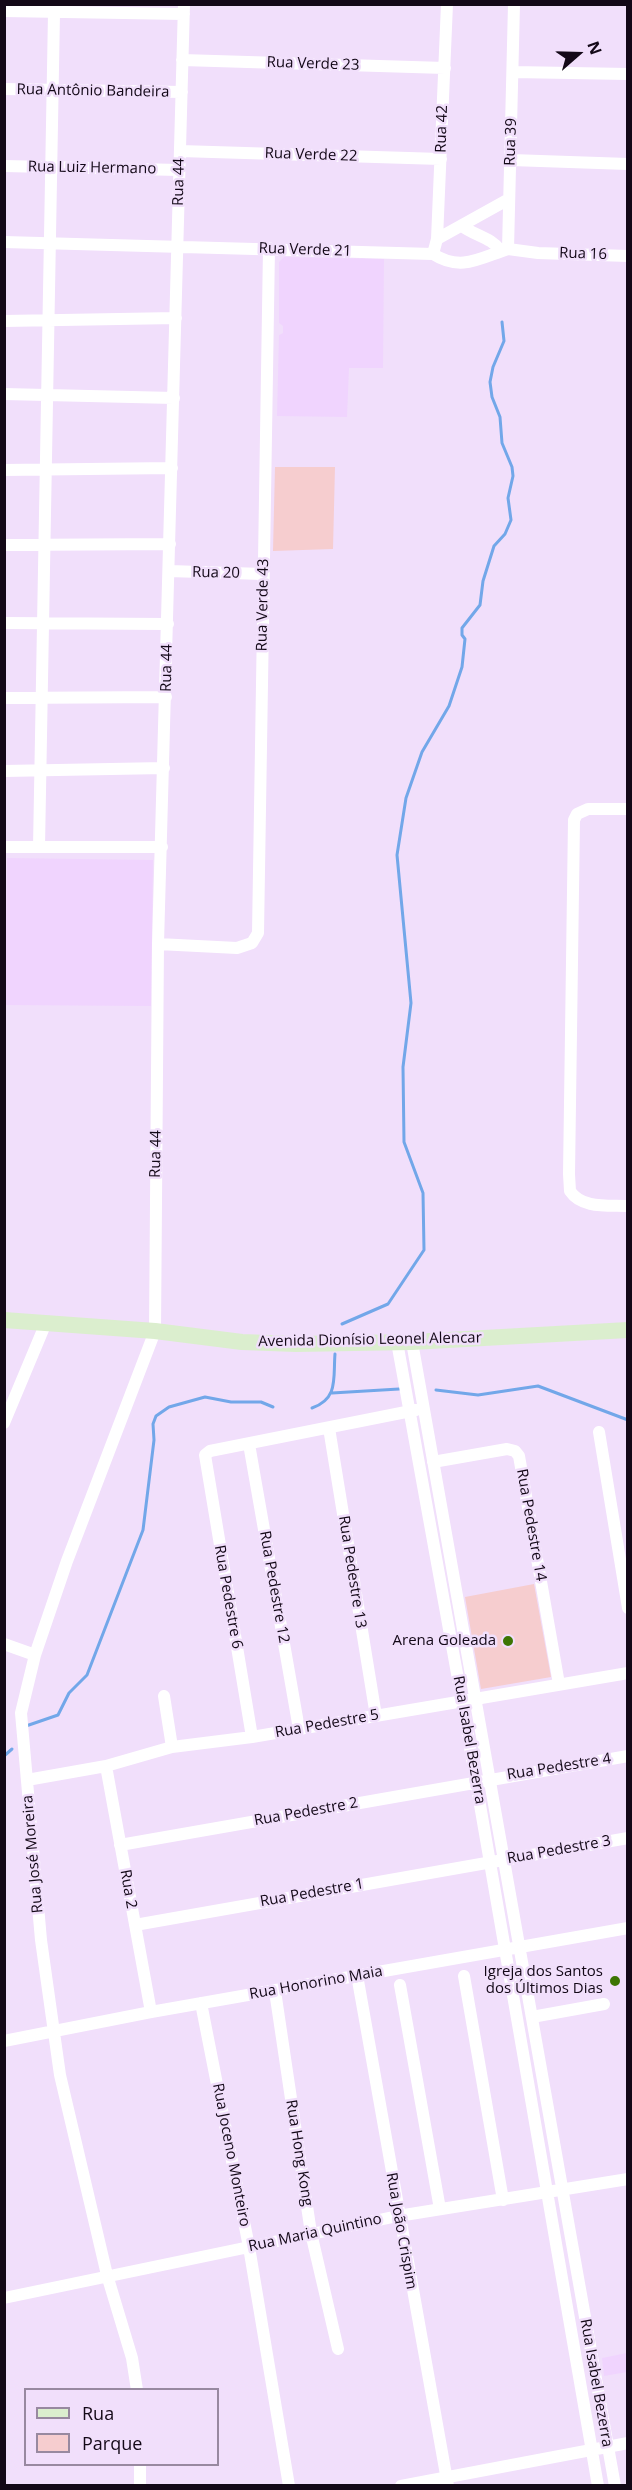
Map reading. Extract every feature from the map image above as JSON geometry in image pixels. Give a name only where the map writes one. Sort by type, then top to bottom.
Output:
[{"type":"street","name":"Rua 42","points":[[433,254],[437,239],[447,4]]},
{"type":"street","name":"Rua 39","points":[[504,250],[511,160],[514,4]]},
{"type":"street","points":[[4,11],[184,9]]},
{"type":"street","name":"Rua 44","points":[[154,1332],[158,944],[184,9]]},
{"type":"street","points":[[39,846],[54,12]]},
{"type":"street","name":"Rua Verde 23","points":[[182,60],[445,68]]},
{"type":"street","points":[[513,72],[627,74]]},
{"type":"street","name":"Rua Antônio Bandeira","points":[[4,89],[182,92]]},
{"type":"street","name":"Rua Verde 22","points":[[180,151],[441,159]]},
{"type":"street","points":[[511,160],[627,164]]},
{"type":"street","name":"Rua Luiz Hermano","points":[[4,166],[179,170]]},
{"type":"street","points":[[437,239],[509,199]]},
{"type":"street","points":[[462,226],[471,233],[494,242],[504,250]]},
{"type":"street","name":"Rua Verde 21","points":[[4,242],[433,254]]},
{"type":"street","name":"Rua Verde 43","points":[[158,944],[237,948],[252,943],[257,937],[259,927],[268,248]]},
{"type":"street","points":[[433,254],[444,261],[462,263],[504,250]]},
{"type":"street","name":"Rua 16","points":[[504,250],[627,256]]},
{"type":"street","points":[[4,321],[176,318]]},
{"type":"street","points":[[4,394],[174,398]]},
{"type":"street","points":[[4,470],[172,468]]},
{"type":"street","points":[[4,545],[170,544]]},
{"type":"street","name":"Rua 20","points":[[169,572],[263,574]]},
{"type":"street","points":[[4,623],[168,624]]},
{"type":"street","points":[[4,698],[166,697]]},
{"type":"street","points":[[4,771],[164,768]]},
{"type":"street","points":[[627,808],[588,809],[577,814],[574,820],[570,1191],[580,1201],[627,1206]]},
{"type":"street","points":[[4,847],[162,847]]},
{"type":"street","name":"Avenida Dionísio Leonel Alencar","points":[[4,1320],[243,1342],[296,1344],[404,1342],[627,1330]]},
{"type":"street","points":[[4,1423],[45,1325]]},
{"type":"street","name":"Rua José Moreira","points":[[137,2388],[66,2103],[53,2031],[40,1930],[21,1723],[22,1704],[35,1655],[67,1561],[154,1332]]},
{"type":"street","name":"Rua Isabel Bezerra","points":[[404,1342],[423,1409],[433,1462],[615,2486]]},
{"type":"street","name":"Rua Isabel Bezerra","points":[[404,1342],[410,1411],[598,2486]]},
{"type":"street","points":[[249,1444],[423,1409]]},
{"type":"street","name":"Rua Pedestre 13","points":[[329,1428],[376,1716]]},
{"type":"street","points":[[599,1432],[627,1608]]},
{"type":"street","name":"Rua Pedestre 6","points":[[249,1444],[210,1451],[204,1458],[252,1737]]},
{"type":"street","name":"Rua Pedestre 12","points":[[249,1444],[299,1729]]},
{"type":"street","name":"Rua Pedestre 14","points":[[433,1462],[512,1448],[519,1456],[559,1684]]},
{"type":"street","points":[[4,1644],[35,1655]]},
{"type":"street","name":"Rua Pedestre 5","points":[[27,1780],[106,1766],[172,1747],[252,1737],[627,1672]]},
{"type":"street","points":[[164,1696],[172,1747]]},
{"type":"street","name":"Rua Pedestre 4","points":[[491,1779],[627,1756]]},
{"type":"street","name":"Rua 2","points":[[106,1766],[151,2012]]},
{"type":"street","name":"Rua Pedestre 2","points":[[120,1845],[491,1779]]},
{"type":"street","name":"Rua Pedestre 3","points":[[490,1862],[627,1838]]},
{"type":"street","name":"Rua Pedestre 1","points":[[135,1925],[490,1862]]},
{"type":"street","name":"Rua Honorino Maia","points":[[4,2041],[151,2012],[627,1928]]},
{"type":"street","name":"Rua João Crispim","points":[[357,1975],[398,2216],[447,2481]]},
{"type":"street","points":[[464,1976],[503,2199]]},
{"type":"street","points":[[400,1985],[440,2209]]},
{"type":"street","name":"Rua Hong Kong","points":[[275,1991],[311,2233],[339,2349]]},
{"type":"street","name":"Rua Joceno Monteiro","points":[[201,2003],[249,2247],[289,2486]]},
{"type":"street","points":[[532,2017],[604,2004]]},
{"type":"street","points":[[526,2069],[541,2066]]},
{"type":"street","name":"Rua Maria Quintino","points":[[4,2298],[398,2216],[627,2179]]},
{"type":"street","points":[[556,2243],[571,2240]]},
{"type":"street","points":[[563,2282],[578,2280]]},
{"type":"street","points":[[401,2486],[447,2481],[627,2443]]},
{"type":"street","points":[[140,2466],[140,2486]]},
{"type":"shaded area","points":[[284,257],[384,259],[383,368],[349,368],[347,417],[277,416],[279,335],[283,333],[283,326],[279,323],[279,262]]},
{"type":"shaded area","points":[[7,858],[153,860],[151,1006],[5,1005]]},
{"type":"shaded area","points":[[627,2353],[627,2372],[604,2376],[602,2358]]},
{"type":"green space","points":[[275,467],[335,467],[333,549],[273,551]]},
{"type":"green space","name":"Arena Goleada","points":[[534,1584],[551,1677],[481,1689],[465,1597]]},
{"type":"waterway","points":[[342,1324],[388,1304],[424,1250],[423,1193],[404,1142],[403,1067],[411,1003],[397,855],[406,798],[422,752],[449,706],[462,667],[465,639],[462,635],[462,628],[480,605],[483,581],[494,546],[505,534],[511,520],[508,498],[513,476],[512,467],[502,443],[500,417],[492,397],[490,382],[493,367],[504,341],[502,322]]},
{"type":"waterway","points":[[312,1408],[321,1404],[331,1393],[335,1354]]},
{"type":"waterway","points":[[436,1390],[478,1395],[538,1386],[628,1420]]},
{"type":"waterway","points":[[332,1393],[399,1389]]},
{"type":"waterway","points":[[26,1726],[58,1715],[69,1693],[87,1675],[143,1530],[154,1440],[153,1424],[156,1416],[169,1407],[205,1397],[231,1402],[261,1402],[273,1407]]},
{"type":"waterway","points":[[4,1756],[12,1749]]},
{"type":"place","name":"Arena Goleada","points":[[508,1641]]},
{"type":"place","name":"Igreja dos Santos dos Últimos Dias","points":[[615,1981]]}]
